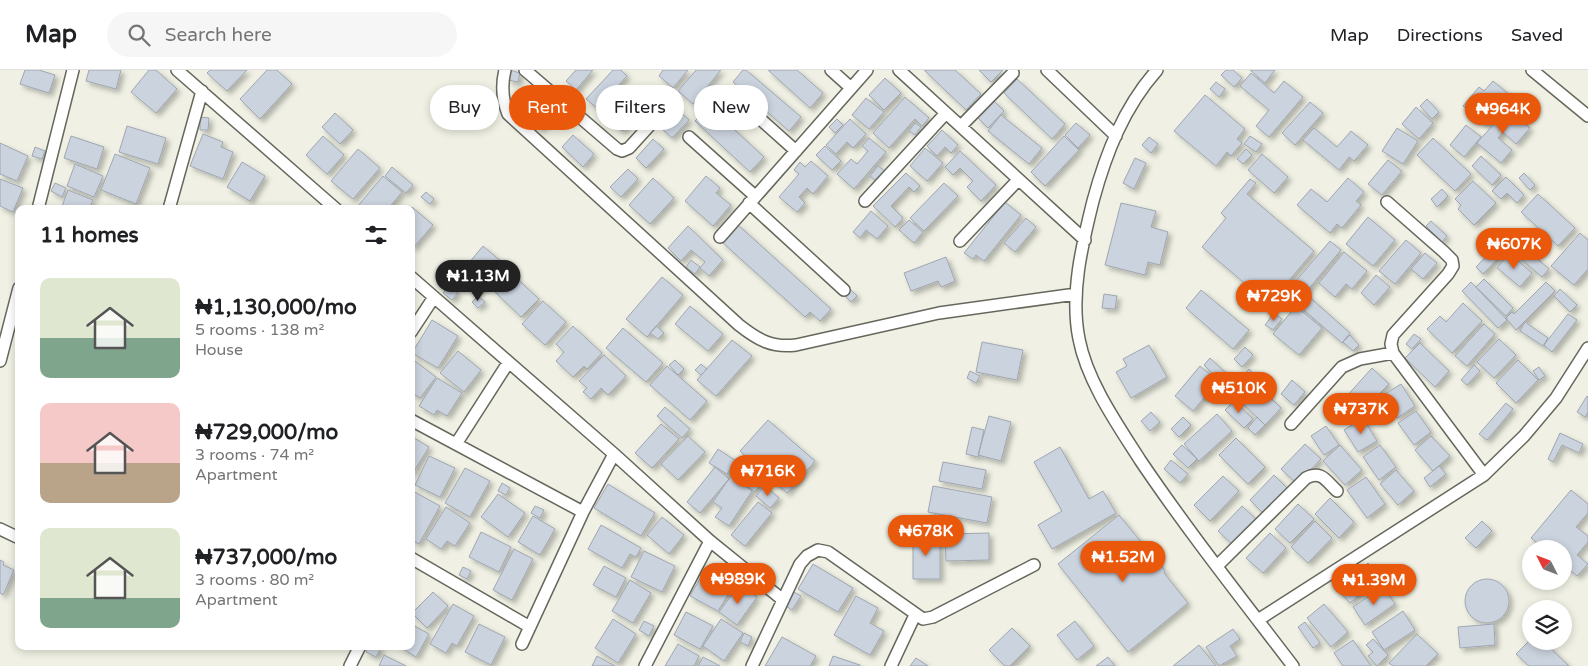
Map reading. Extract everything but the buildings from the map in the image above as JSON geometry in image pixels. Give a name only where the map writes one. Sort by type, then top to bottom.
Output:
[{"type":"street","points":[[39,205],[73,70]]},
{"type":"street","points":[[177,70],[331,205]]},
{"type":"street","points":[[505,70],[502,90],[503,103],[508,114],[739,325],[760,340],[783,346],[796,345],[939,313],[1076,294]]},
{"type":"street","points":[[525,70],[617,149],[622,151],[629,148],[645,130]]},
{"type":"street","points":[[831,70],[851,88]]},
{"type":"street","points":[[720,237],[867,70]]},
{"type":"street","points":[[900,70],[1085,240]]},
{"type":"street","points":[[1047,70],[1116,136]]},
{"type":"street","points":[[1158,70],[1129,108],[1116,136],[1095,195],[1078,269],[1076,294],[1078,337],[1081,350],[1093,379],[1114,419],[1134,450],[1165,496],[1290,662],[1278,666]]},
{"type":"street","points":[[1532,70],[1588,116]]},
{"type":"street","points":[[961,126],[1012,72]]},
{"type":"street","points":[[170,205],[202,91]]},
{"type":"street","points":[[865,201],[946,113]]},
{"type":"street","points":[[768,126],[796,151]]},
{"type":"street","points":[[689,137],[844,290]]},
{"type":"street","points":[[960,241],[1018,180]]},
{"type":"street","points":[[1387,202],[1444,252],[1452,260],[1453,266],[1393,335],[1391,344],[1393,353],[1484,475]]},
{"type":"street","points":[[415,280],[614,454],[710,541],[783,600]]},
{"type":"street","points":[[415,326],[434,297]]},
{"type":"street","points":[[0,360],[15,304]]},
{"type":"street","points":[[8,331],[15,335]]},
{"type":"street","points":[[1258,620],[1484,475],[1524,436],[1551,404],[1588,348]]},
{"type":"street","points":[[1291,424],[1342,367],[1360,359],[1393,353]]},
{"type":"street","points":[[456,444],[508,362]]},
{"type":"street","points":[[415,422],[583,512]]},
{"type":"street","points":[[522,644],[583,512],[614,454]]},
{"type":"street","points":[[1217,566],[1306,478],[1314,474],[1321,476],[1337,491]]},
{"type":"street","points":[[0,529],[15,536]]},
{"type":"street","points":[[645,666],[710,541]]},
{"type":"street","points":[[752,666],[800,564],[818,550],[828,552],[923,619],[933,617],[1034,564]]},
{"type":"street","points":[[415,560],[530,627]]},
{"type":"street","points":[[892,666],[915,615]]},
{"type":"street","points":[[350,666],[358,650]]}]
